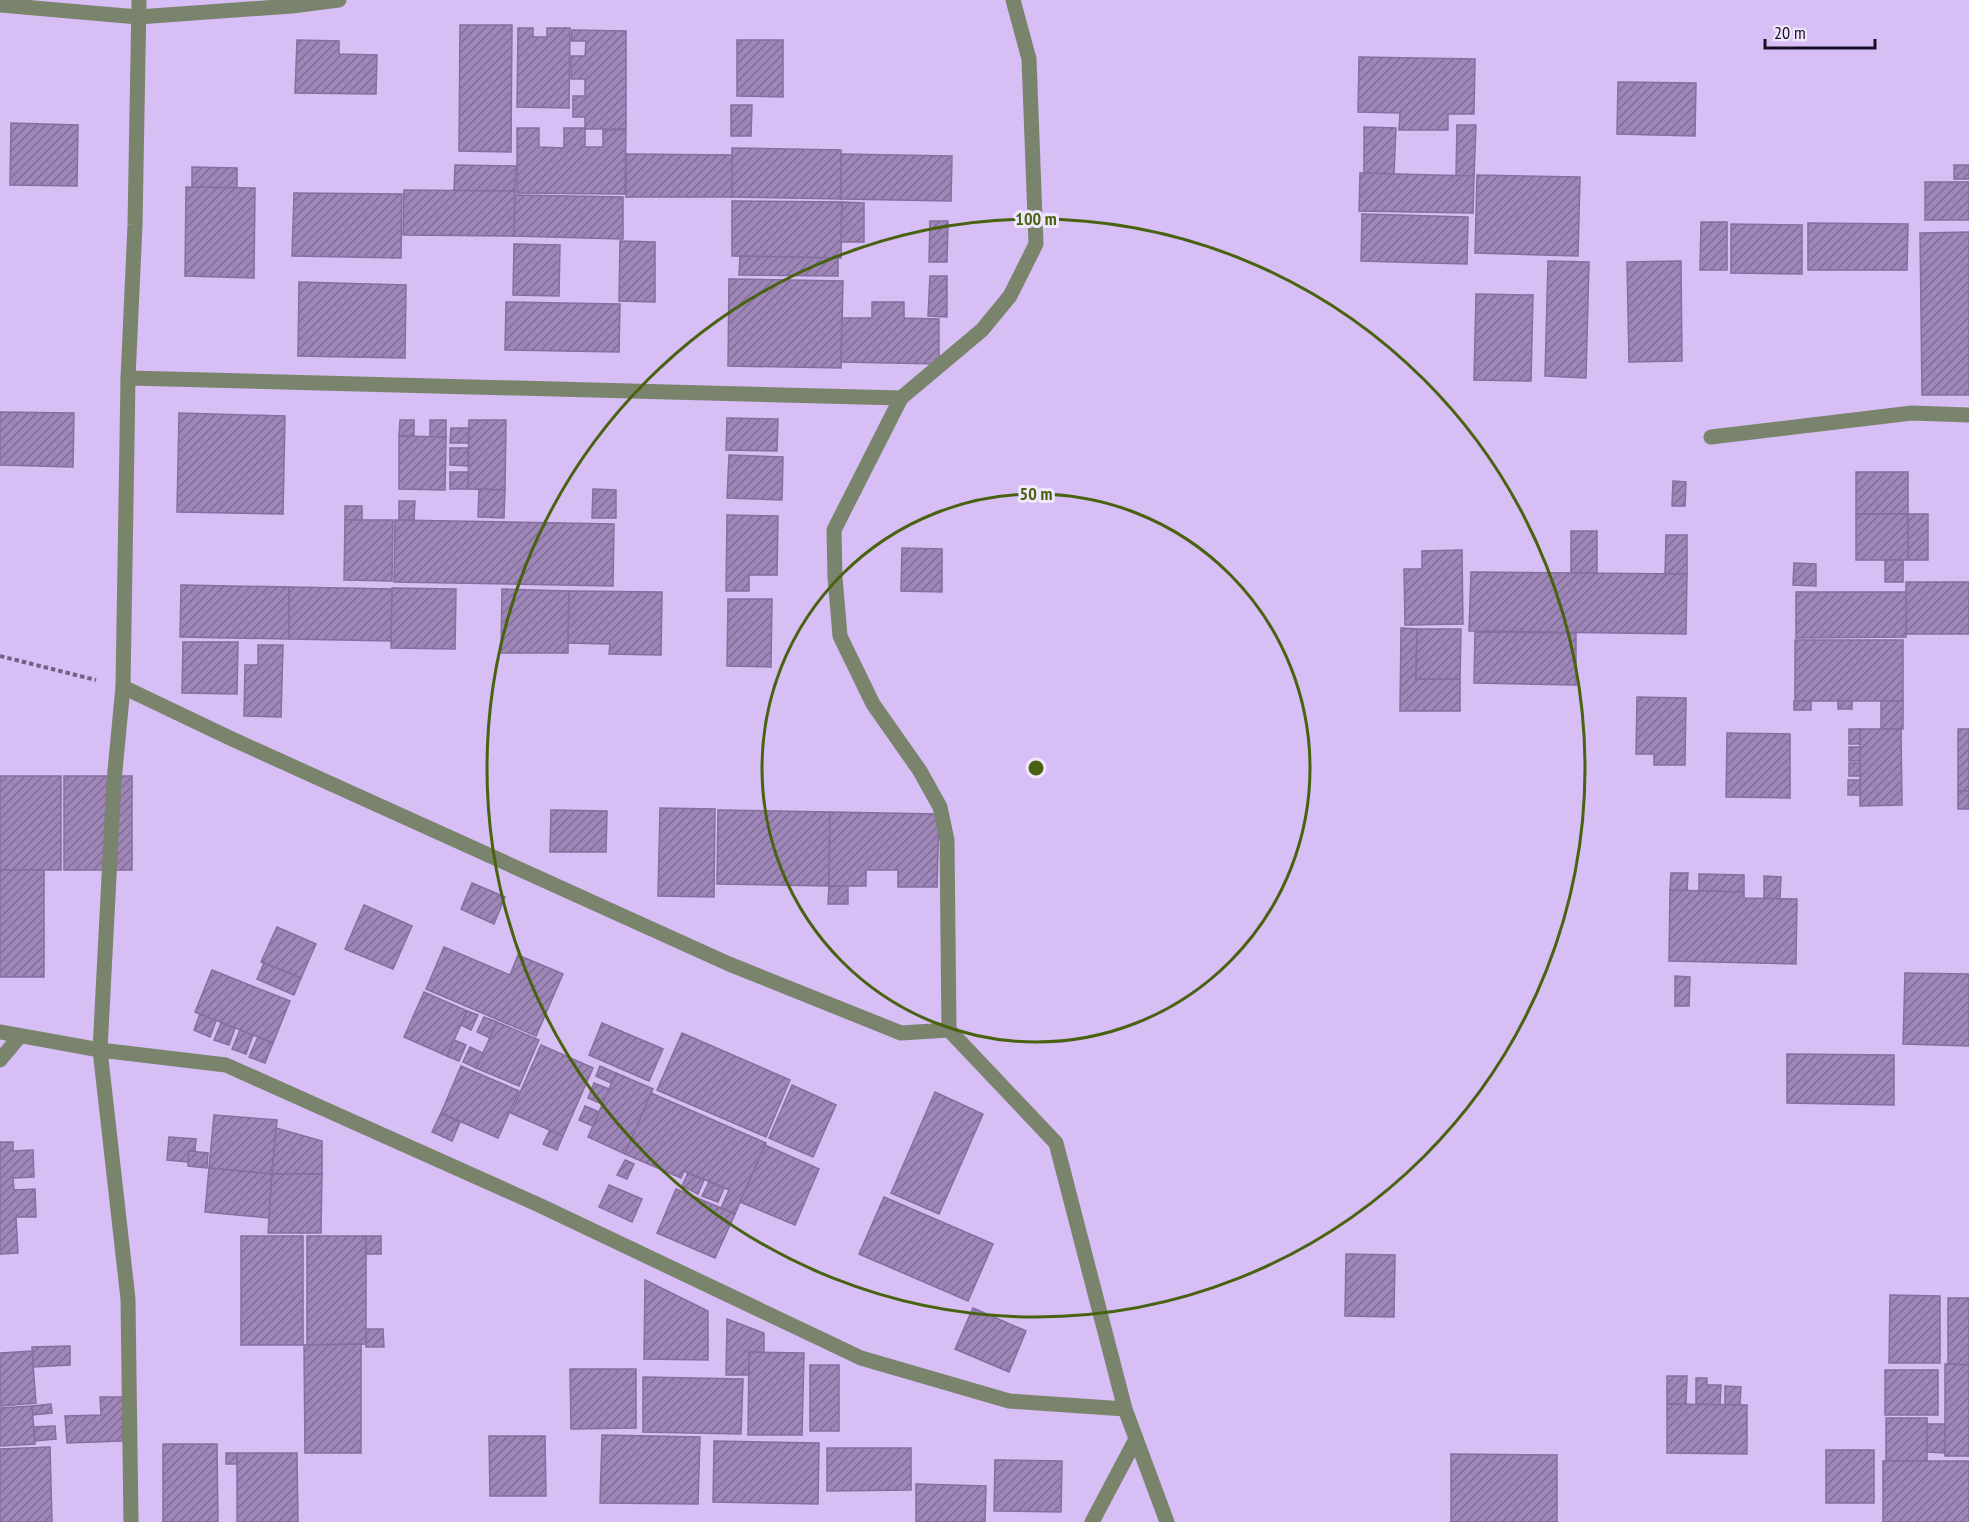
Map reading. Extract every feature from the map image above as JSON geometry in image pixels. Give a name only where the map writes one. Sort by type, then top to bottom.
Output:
[{"type":"street","points":[[131,1522],[128,1299],[100,1050],[114,781],[123,687],[128,378],[135,225],[139,0]]},
{"type":"street","points":[[0,5],[138,17],[292,6],[339,0]]},
{"type":"street","points":[[1013,0],[1029,59],[1036,244],[1010,296],[982,330],[901,398],[834,530],[840,636],[873,704],[920,771],[940,807],[947,840],[949,1030],[1056,1143],[1125,1408],[1167,1522]]},
{"type":"street","points":[[128,378],[901,398]]},
{"type":"street","points":[[1711,436],[1912,414],[1969,414]]},
{"type":"street","points":[[123,687],[232,739],[729,964],[901,1033],[949,1030]]},
{"type":"street","points":[[0,1032],[100,1050],[226,1065],[539,1205],[861,1358],[1009,1401],[1125,1408]]},
{"type":"street","points":[[0,1060],[20,1036]]},
{"type":"street","points":[[1092,1522],[1136,1439]]},
{"type":"path","points":[[0,656],[123,687]]},
{"type":"building","points":[[460,25],[512,25],[511,152],[459,151]]},
{"type":"building","points":[[518,28],[533,28],[533,37],[547,37],[547,28],[570,28],[569,108],[517,107]]},
{"type":"building","points":[[572,30],[626,31],[626,129],[585,129],[585,117],[573,117],[573,96],[585,96],[585,79],[571,79],[571,56],[585,56],[586,41],[571,41]]},
{"type":"building","points":[[297,40],[339,41],[339,54],[377,55],[376,94],[295,93]]},
{"type":"building","points":[[737,40],[783,40],[783,97],[737,96]]},
{"type":"building","points":[[1359,57],[1475,59],[1474,114],[1448,114],[1448,130],[1399,130],[1400,113],[1358,112]]},
{"type":"building","points":[[1618,82],[1696,83],[1695,136],[1617,134]]},
{"type":"building","points":[[731,105],[752,105],[751,136],[731,136]]},
{"type":"building","points":[[11,123],[78,125],[77,186],[10,185]]},
{"type":"building","points":[[1457,125],[1476,125],[1474,176],[1456,176]]},
{"type":"building","points":[[1364,127],[1396,128],[1394,174],[1364,173]]},
{"type":"building","points":[[517,128],[539,128],[539,147],[564,148],[564,128],[585,128],[585,147],[603,147],[603,130],[626,130],[625,194],[517,193]]},
{"type":"building","points":[[732,148],[841,150],[841,199],[732,197]]},
{"type":"building","points":[[626,154],[732,155],[732,197],[626,197]]},
{"type":"building","points":[[841,154],[952,156],[951,201],[841,199]]},
{"type":"building","points":[[455,165],[516,166],[515,191],[454,191]]},
{"type":"building","points":[[1954,165],[1969,165],[1969,179],[1954,179]]},
{"type":"building","points":[[192,167],[237,168],[237,188],[192,188]]},
{"type":"building","points":[[1360,173],[1474,176],[1473,213],[1359,211]]},
{"type":"building","points":[[1477,175],[1580,177],[1578,256],[1475,253]]},
{"type":"building","points":[[1925,182],[1969,182],[1969,220],[1925,220]]},
{"type":"building","points":[[186,187],[255,188],[254,278],[185,276]]},
{"type":"building","points":[[404,190],[515,191],[514,236],[403,235]]},
{"type":"building","points":[[294,193],[402,194],[401,258],[292,256]]},
{"type":"building","points":[[515,195],[623,197],[623,239],[514,236]]},
{"type":"building","points":[[732,201],[842,202],[841,258],[732,256]]},
{"type":"building","points":[[842,202],[864,203],[864,242],[841,242]]},
{"type":"building","points":[[1362,214],[1468,217],[1467,264],[1361,261]]},
{"type":"building","points":[[930,221],[948,221],[947,262],[929,262]]},
{"type":"building","points":[[1701,222],[1727,222],[1727,270],[1700,270]]},
{"type":"building","points":[[1808,223],[1908,224],[1907,270],[1808,270]]},
{"type":"building","points":[[1731,224],[1802,225],[1802,274],[1731,273]]},
{"type":"building","points":[[1969,232],[1969,395],[1922,395],[1920,233]]},
{"type":"building","points":[[620,241],[655,242],[655,302],[619,301]]},
{"type":"building","points":[[514,244],[560,245],[559,296],[513,295]]},
{"type":"building","points":[[740,256],[838,258],[838,276],[739,275]]},
{"type":"building","points":[[1548,261],[1589,262],[1586,378],[1545,376]]},
{"type":"building","points":[[1681,261],[1682,361],[1629,362],[1627,262]]},
{"type":"building","points":[[930,276],[947,276],[947,317],[928,316]]},
{"type":"building","points":[[729,279],[843,281],[841,368],[728,366]]},
{"type":"building","points":[[299,282],[406,285],[405,358],[298,356]]},
{"type":"building","points":[[1476,294],[1533,295],[1531,381],[1474,380]]},
{"type":"building","points":[[506,302],[620,304],[619,352],[505,350]]},
{"type":"building","points":[[872,302],[904,302],[904,318],[939,319],[939,364],[841,362],[842,318],[872,318]]},
{"type":"building","points":[[0,412],[74,413],[73,467],[0,465]]},
{"type":"building","points":[[179,413],[285,416],[283,514],[177,512]]},
{"type":"building","points":[[727,418],[778,419],[777,451],[726,450]]},
{"type":"building","points":[[400,420],[414,420],[414,436],[399,436]]},
{"type":"building","points":[[430,420],[446,420],[446,437],[430,437]]},
{"type":"building","points":[[469,420],[506,420],[505,490],[468,489]]},
{"type":"building","points":[[451,428],[469,428],[468,443],[450,443]]},
{"type":"building","points":[[399,436],[446,437],[445,490],[399,489]]},
{"type":"building","points":[[450,448],[468,448],[468,466],[450,465]]},
{"type":"building","points":[[729,455],[783,457],[782,500],[727,498]]},
{"type":"building","points":[[450,472],[468,472],[468,489],[450,489]]},
{"type":"building","points":[[1856,472],[1908,472],[1908,514],[1856,514]]},
{"type":"building","points":[[1673,481],[1686,482],[1685,506],[1672,506]]},
{"type":"building","points":[[479,489],[505,490],[504,518],[478,517]]},
{"type":"building","points":[[593,489],[616,490],[616,518],[592,518]]},
{"type":"building","points":[[399,501],[415,501],[414,520],[399,520]]},
{"type":"building","points":[[345,506],[362,506],[362,520],[345,520]]},
{"type":"building","points":[[1856,514],[1908,514],[1908,560],[1856,560]]},
{"type":"building","points":[[1908,514],[1928,514],[1928,560],[1908,560]]},
{"type":"building","points":[[727,515],[778,516],[777,575],[749,575],[749,591],[726,591]]},
{"type":"building","points":[[345,520],[393,520],[392,581],[344,580]]},
{"type":"building","points":[[395,520],[614,524],[613,586],[394,582]]},
{"type":"building","points":[[1571,531],[1597,531],[1597,574],[1571,573]]},
{"type":"building","points":[[1666,535],[1687,535],[1687,574],[1665,574]]},
{"type":"building","points":[[902,548],[942,549],[942,592],[901,591]]},
{"type":"building","points":[[1462,550],[1463,624],[1405,625],[1404,569],[1422,569],[1422,551]]},
{"type":"building","points":[[1885,560],[1903,560],[1903,582],[1885,582]]},
{"type":"building","points":[[1794,563],[1816,564],[1816,586],[1793,585]]},
{"type":"building","points":[[1471,572],[1687,574],[1686,634],[1469,631]]},
{"type":"building","points":[[1906,582],[1969,582],[1969,634],[1906,634]]},
{"type":"building","points":[[181,585],[289,587],[289,639],[180,637]]},
{"type":"building","points":[[289,587],[392,589],[392,641],[289,639]]},
{"type":"building","points":[[392,588],[456,589],[455,649],[391,648]]},
{"type":"building","points":[[502,589],[569,591],[568,653],[501,653]]},
{"type":"building","points":[[569,591],[662,592],[661,655],[609,654],[610,644],[568,643]]},
{"type":"building","points":[[1796,592],[1906,592],[1906,637],[1796,638]]},
{"type":"building","points":[[728,599],[772,599],[771,667],[727,666]]},
{"type":"building","points":[[1401,628],[1417,629],[1416,679],[1460,679],[1460,711],[1400,711]]},
{"type":"building","points":[[1417,629],[1461,629],[1460,679],[1416,679]]},
{"type":"building","points":[[1475,632],[1576,633],[1576,685],[1474,683]]},
{"type":"building","points":[[1795,640],[1903,640],[1903,701],[1795,701]]},
{"type":"building","points":[[183,642],[238,642],[237,694],[182,693]]},
{"type":"building","points":[[258,645],[283,645],[281,717],[244,716],[245,665],[258,665]]},
{"type":"building","points":[[1637,697],[1686,698],[1685,765],[1654,765],[1654,754],[1636,754]]},
{"type":"building","points":[[1794,701],[1811,701],[1811,710],[1794,710]]},
{"type":"building","points":[[1838,701],[1852,701],[1852,709],[1838,709]]},
{"type":"building","points":[[1881,701],[1903,701],[1903,729],[1881,729]]},
{"type":"building","points":[[1849,729],[1860,729],[1860,744],[1849,744]]},
{"type":"building","points":[[1860,729],[1901,729],[1902,805],[1860,806]]},
{"type":"building","points":[[1958,729],[1969,729],[1969,791],[1958,791]]},
{"type":"building","points":[[1727,733],[1790,734],[1790,798],[1726,797]]},
{"type":"building","points":[[1849,747],[1860,747],[1860,761],[1849,761]]},
{"type":"building","points":[[1849,763],[1860,763],[1860,776],[1849,776]]},
{"type":"building","points":[[0,776],[61,776],[61,870],[0,870]]},
{"type":"building","points":[[64,776],[132,776],[132,870],[64,870]]},
{"type":"building","points":[[1848,780],[1860,780],[1860,795],[1848,795]]},
{"type":"building","points":[[1958,791],[1969,791],[1969,809],[1958,809]]},
{"type":"building","points":[[660,808],[715,809],[714,897],[658,896]]},
{"type":"building","points":[[551,810],[607,811],[606,852],[550,852]]},
{"type":"building","points":[[718,810],[830,812],[829,886],[717,884]]},
{"type":"building","points":[[830,812],[939,814],[937,887],[898,887],[898,870],[866,870],[866,886],[829,886]]},
{"type":"building","points":[[0,870],[44,870],[44,977],[0,977]]},
{"type":"building","points":[[1671,873],[1688,873],[1687,891],[1670,890]]},
{"type":"building","points":[[1699,874],[1744,875],[1744,892],[1699,891]]},
{"type":"building","points":[[1764,876],[1781,877],[1780,899],[1764,898]]},
{"type":"building","points":[[472,883],[505,897],[494,924],[461,909]]},
{"type":"building","points":[[829,886],[848,886],[848,904],[828,904]]},
{"type":"building","points":[[1670,890],[1744,892],[1744,898],[1797,899],[1796,964],[1669,961]]},
{"type":"building","points":[[364,905],[412,926],[393,969],[345,949]]},
{"type":"building","points":[[277,927],[316,944],[301,978],[261,962]]},
{"type":"building","points":[[444,947],[510,975],[518,955],[563,974],[536,1036],[426,989]]},
{"type":"building","points":[[264,963],[301,978],[294,995],[257,979]]},
{"type":"building","points":[[212,970],[290,1001],[273,1043],[195,1012]]},
{"type":"building","points":[[1905,973],[1969,974],[1969,1046],[1903,1044]]},
{"type":"building","points":[[1675,976],[1690,977],[1689,1006],[1675,1006]]},
{"type":"building","points":[[424,992],[467,1011],[447,1056],[404,1037]]},
{"type":"building","points":[[467,1011],[478,1015],[471,1030],[461,1025]]},
{"type":"building","points":[[200,1014],[216,1021],[210,1037],[194,1030]]},
{"type":"building","points":[[484,1017],[497,1022],[490,1038],[477,1032]]},
{"type":"building","points":[[497,1022],[539,1040],[519,1086],[476,1068]]},
{"type":"building","points":[[221,1023],[235,1028],[229,1045],[214,1040]]},
{"type":"building","points":[[602,1023],[663,1049],[649,1081],[589,1055]]},
{"type":"building","points":[[240,1030],[253,1035],[246,1054],[232,1049]]},
{"type":"building","points":[[682,1033],[790,1080],[766,1137],[657,1090]]},
{"type":"building","points":[[258,1037],[273,1043],[265,1063],[249,1057]]},
{"type":"building","points":[[454,1040],[466,1045],[459,1061],[447,1056]]},
{"type":"building","points":[[541,1045],[593,1068],[563,1136],[511,1113]]},
{"type":"building","points":[[470,1047],[483,1053],[476,1068],[463,1062]]},
{"type":"building","points":[[1787,1054],[1894,1055],[1894,1105],[1787,1103]]},
{"type":"building","points":[[461,1066],[519,1091],[498,1138],[441,1113]]},
{"type":"building","points":[[600,1066],[616,1073],[611,1083],[596,1076]]},
{"type":"building","points":[[616,1073],[653,1089],[625,1154],[588,1137]]},
{"type":"building","points":[[594,1083],[609,1089],[602,1104],[588,1098]]},
{"type":"building","points":[[792,1085],[836,1105],[813,1157],[769,1138]]},
{"type":"building","points":[[935,1092],[983,1114],[939,1214],[891,1193]]},
{"type":"building","points":[[651,1093],[766,1143],[735,1214],[721,1208],[729,1190],[684,1171],[681,1178],[625,1154]]},
{"type":"building","points":[[585,1106],[599,1112],[593,1126],[579,1120]]},
{"type":"building","points":[[441,1113],[460,1122],[452,1141],[432,1132]]},
{"type":"building","points":[[214,1115],[277,1120],[272,1174],[209,1168]]},
{"type":"building","points":[[276,1128],[322,1141],[322,1174],[272,1174]]},
{"type":"building","points":[[550,1130],[563,1136],[557,1150],[543,1144]]},
{"type":"building","points":[[169,1137],[196,1139],[195,1151],[189,1151],[188,1162],[167,1160]]},
{"type":"building","points":[[0,1142],[13,1142],[13,1151],[33,1150],[34,1177],[13,1178],[14,1190],[35,1189],[36,1217],[16,1217],[18,1253],[0,1254]]},
{"type":"building","points":[[765,1145],[819,1169],[795,1225],[740,1202]]},
{"type":"building","points":[[189,1151],[208,1153],[207,1168],[188,1166]]},
{"type":"building","points":[[625,1160],[634,1164],[627,1179],[617,1175]]},
{"type":"building","points":[[209,1168],[272,1174],[269,1218],[205,1212]]},
{"type":"building","points":[[688,1173],[704,1180],[698,1194],[682,1186]]},
{"type":"building","points":[[272,1174],[322,1174],[321,1233],[268,1233]]},
{"type":"building","points":[[709,1182],[724,1188],[718,1202],[702,1196]]},
{"type":"building","points":[[609,1185],[642,1199],[632,1222],[599,1207]]},
{"type":"building","points":[[676,1189],[735,1214],[715,1258],[657,1233]]},
{"type":"building","points":[[884,1197],[993,1244],[968,1301],[859,1254]]},
{"type":"building","points":[[241,1236],[303,1236],[303,1345],[241,1345]]},
{"type":"building","points":[[307,1236],[366,1236],[366,1344],[307,1345]]},
{"type":"building","points":[[366,1236],[381,1236],[381,1254],[366,1254]]},
{"type":"building","points":[[1346,1254],[1395,1255],[1394,1317],[1345,1316]]},
{"type":"building","points":[[645,1280],[708,1311],[708,1360],[644,1359]]},
{"type":"building","points":[[1890,1295],[1940,1296],[1940,1363],[1889,1363]]},
{"type":"building","points":[[1948,1298],[1969,1298],[1969,1365],[1948,1364]]},
{"type":"building","points":[[973,1308],[1026,1331],[1009,1372],[955,1349]]},
{"type":"building","points":[[727,1319],[764,1333],[764,1353],[749,1352],[749,1375],[726,1375]]},
{"type":"building","points":[[366,1329],[383,1329],[384,1347],[366,1347]]},
{"type":"building","points":[[361,1344],[361,1453],[305,1453],[304,1345]]},
{"type":"building","points":[[70,1346],[70,1365],[33,1367],[32,1347]]},
{"type":"building","points":[[32,1351],[36,1403],[0,1406],[0,1353]]},
{"type":"building","points":[[749,1352],[804,1353],[802,1435],[748,1435]]},
{"type":"building","points":[[1945,1364],[1969,1365],[1969,1456],[1945,1456]]},
{"type":"building","points":[[810,1365],[839,1365],[839,1431],[810,1431]]},
{"type":"building","points":[[570,1369],[636,1369],[636,1428],[571,1429]]},
{"type":"building","points":[[1885,1370],[1938,1370],[1938,1415],[1885,1415]]},
{"type":"building","points":[[1667,1376],[1687,1376],[1686,1404],[1667,1404]]},
{"type":"building","points":[[643,1377],[743,1379],[741,1434],[643,1432]]},
{"type":"building","points":[[1696,1378],[1707,1378],[1707,1385],[1721,1385],[1720,1405],[1696,1404]]},
{"type":"building","points":[[1725,1386],[1741,1387],[1740,1405],[1725,1405]]},
{"type":"building","points":[[100,1397],[123,1397],[122,1441],[67,1443],[65,1416],[101,1415]]},
{"type":"building","points":[[51,1404],[52,1413],[33,1415],[32,1406]]},
{"type":"building","points":[[1667,1404],[1747,1405],[1747,1454],[1667,1453]]},
{"type":"building","points":[[32,1406],[35,1444],[0,1446],[0,1408]]},
{"type":"building","points":[[1886,1418],[1927,1418],[1927,1461],[1886,1461]]},
{"type":"building","points":[[1927,1424],[1945,1424],[1945,1453],[1927,1452]]},
{"type":"building","points":[[55,1426],[56,1439],[35,1441],[34,1427]]},
{"type":"building","points":[[602,1435],[700,1437],[698,1504],[600,1503]]},
{"type":"building","points":[[489,1436],[545,1436],[546,1496],[490,1496]]},
{"type":"building","points":[[714,1441],[819,1443],[818,1504],[713,1502]]},
{"type":"building","points":[[163,1444],[217,1444],[218,1522],[163,1522]]},
{"type":"building","points":[[50,1447],[52,1522],[0,1522],[0,1449]]},
{"type":"building","points":[[827,1448],[911,1448],[911,1490],[827,1491]]},
{"type":"building","points":[[1826,1450],[1874,1450],[1874,1503],[1826,1503]]},
{"type":"building","points":[[226,1453],[237,1453],[237,1464],[226,1464]]},
{"type":"building","points":[[237,1453],[297,1453],[298,1522],[237,1522]]},
{"type":"building","points":[[1451,1454],[1557,1455],[1557,1522],[1451,1522]]},
{"type":"building","points":[[995,1460],[1062,1461],[1061,1512],[994,1511]]},
{"type":"building","points":[[1883,1461],[1969,1461],[1969,1522],[1883,1522]]},
{"type":"building","points":[[916,1484],[986,1486],[985,1522],[916,1522]]}]
